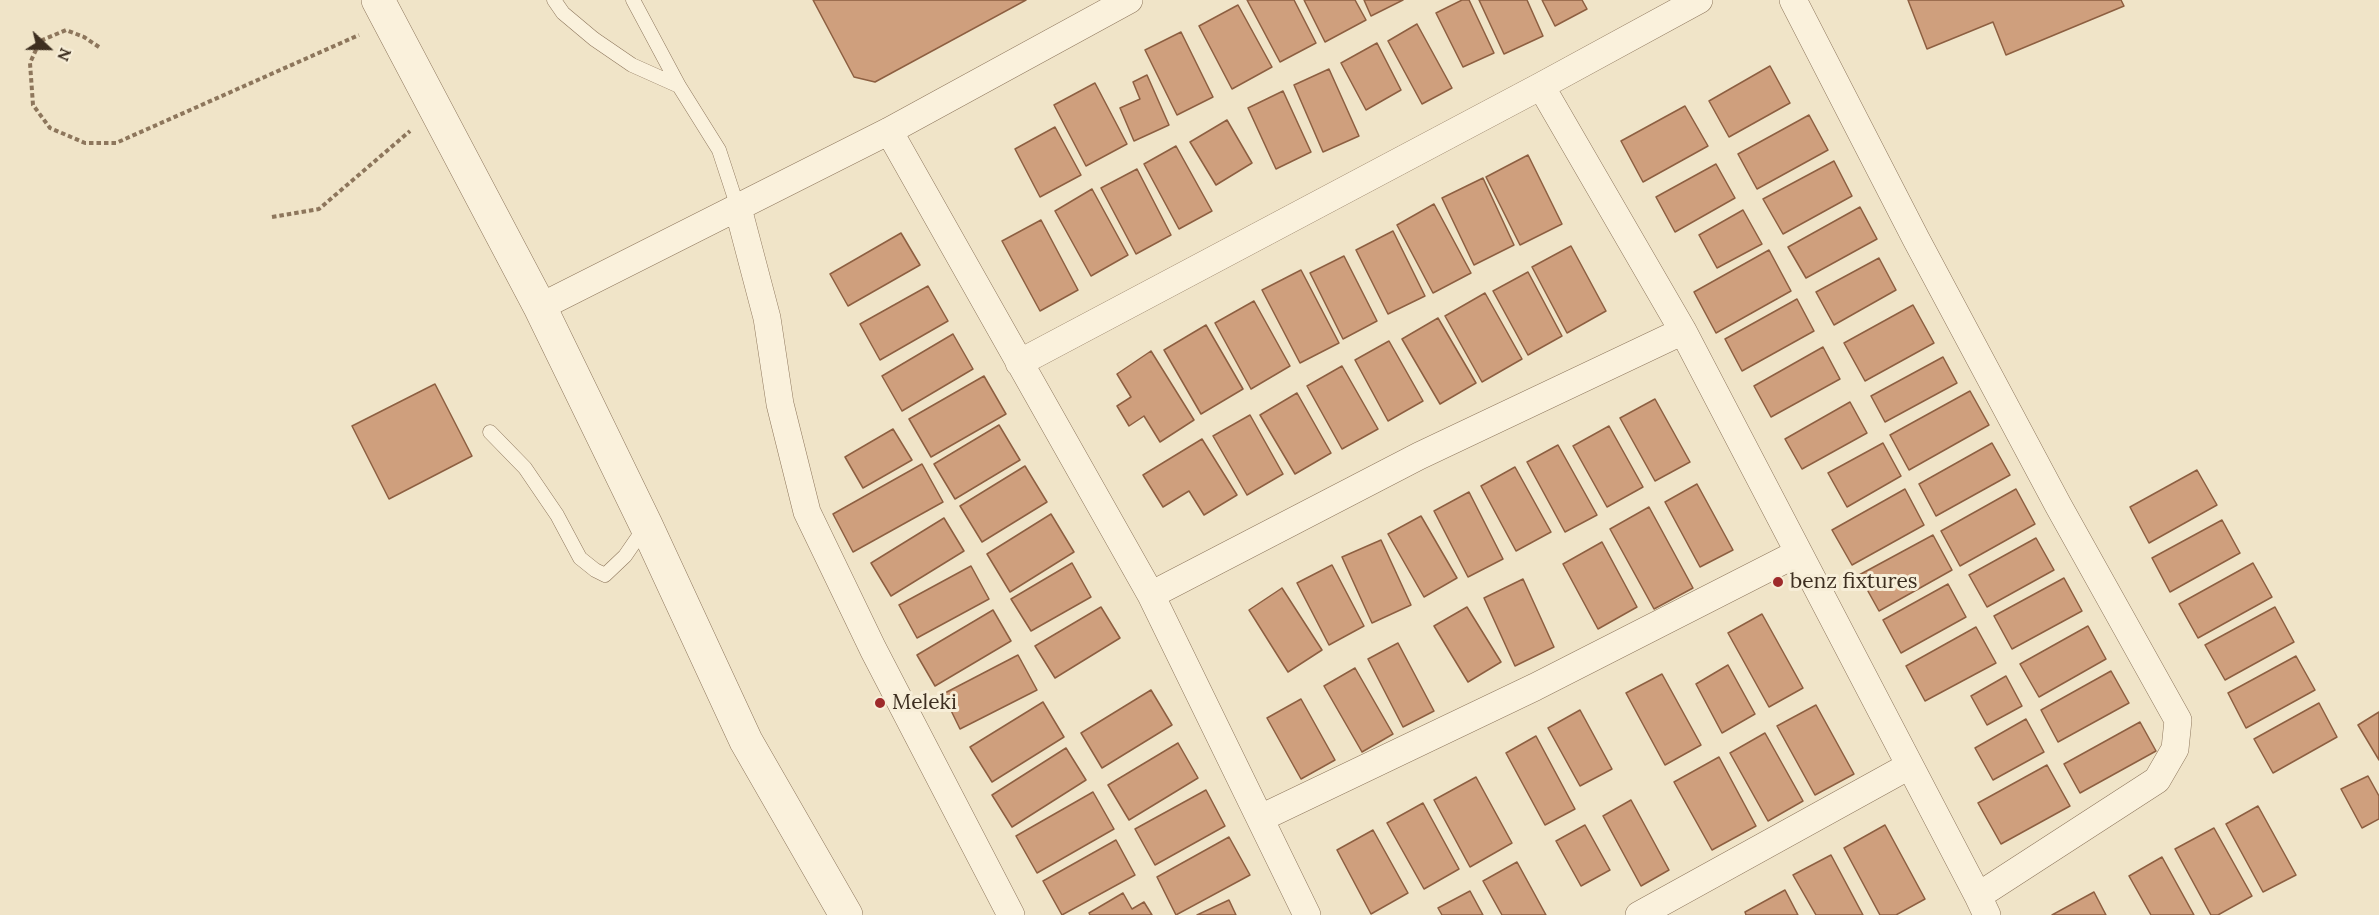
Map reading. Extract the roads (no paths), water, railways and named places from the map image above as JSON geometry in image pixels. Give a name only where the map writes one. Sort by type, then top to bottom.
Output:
[{"type":"street","points":[[540,307],[889,131],[1129,0]]},
{"type":"street","points":[[1019,363],[1541,87],[1699,0]]},
{"type":"street","points":[[1541,87],[1683,332],[1983,906],[2157,780],[2175,749],[2178,720],[2052,495],[1916,239],[1793,0]]},
{"type":"street","points":[[384,11],[540,307],[646,525],[746,741],[846,915]]},
{"type":"street","points":[[889,131],[1151,595],[1307,915]]},
{"type":"street","points":[[738,208],[767,318],[780,404],[807,512],[873,649],[1011,915]]},
{"type":"street","points":[[1151,595],[1419,456],[1683,332]]},
{"type":"street","points":[[1261,818],[1535,687],[1798,553]]},
{"type":"street","points":[[1640,915],[1910,766]]},
{"type":"lane","points":[[554,0],[562,13],[632,65],[680,86]]},
{"type":"lane","points":[[633,0],[680,86],[719,150],[738,208]]},
{"type":"lane","points":[[490,432],[525,468],[557,515],[580,558],[595,570],[605,575],[625,556],[646,525]]},
{"type":"place","name":"benz fixtures","points":[[1778,582]]},
{"type":"place","name":"Meleki","points":[[880,703]]}]
